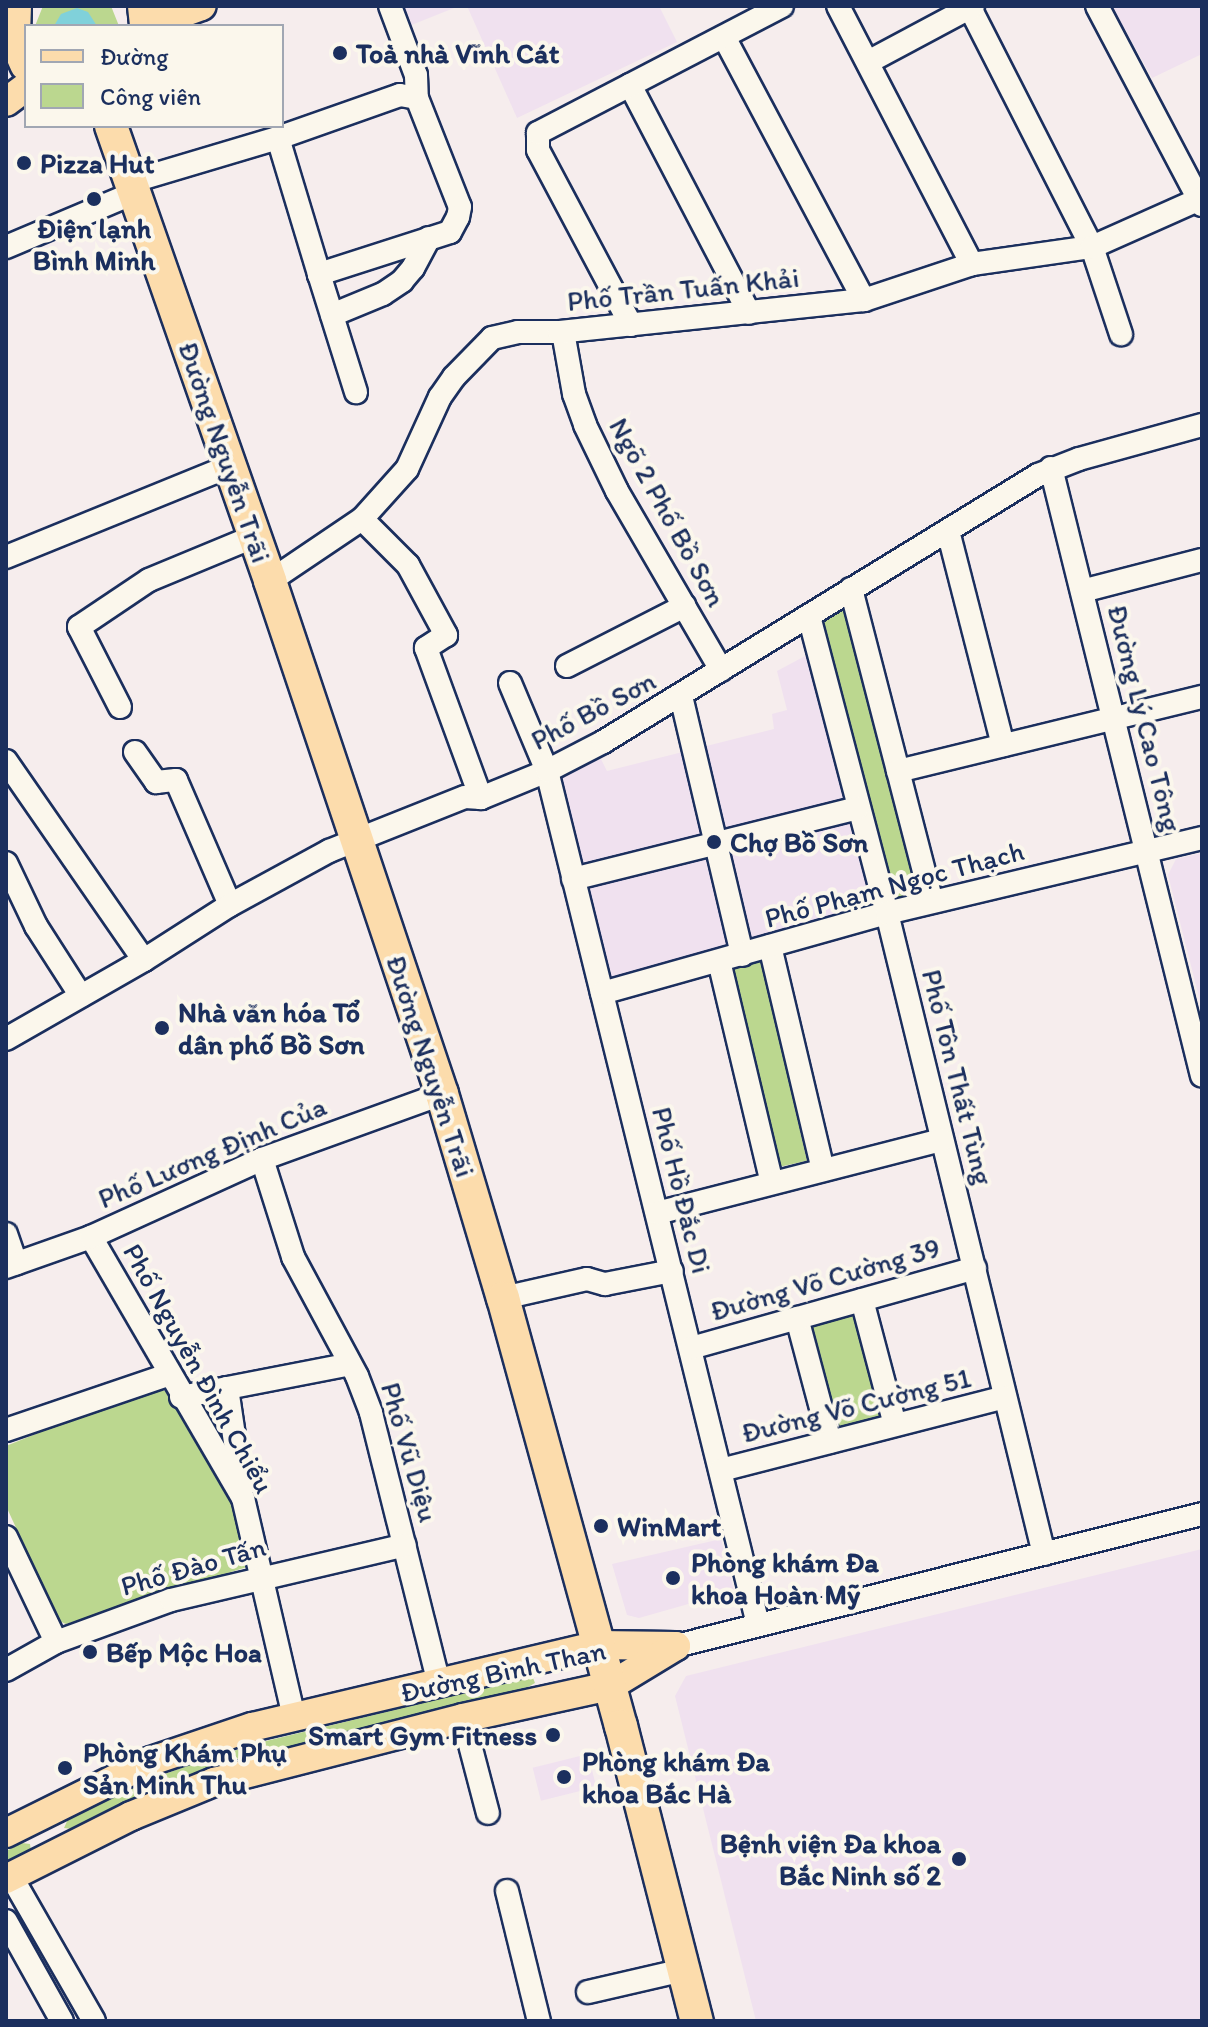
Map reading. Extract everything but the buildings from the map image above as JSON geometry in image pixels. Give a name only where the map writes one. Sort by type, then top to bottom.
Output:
[{"type":"highway","name":"Đường Nguyễn Trãi","points":[[112,128],[255,536],[442,1094],[503,1298],[610,1686],[697,2021]]},
{"type":"main road","points":[[152,24],[202,6]]},
{"type":"main road","points":[[6,102],[24,88]]},
{"type":"main road","name":"Đường Bình Than","points":[[6,1833],[163,1756],[252,1727],[598,1645],[676,1646]]},
{"type":"main road","name":"Đường Bình Than","points":[[9,1878],[159,1804],[214,1782],[463,1718],[610,1686],[676,1646]]},
{"type":"main road","points":[[38,1817],[57,1854]]},
{"type":"street","points":[[319,274],[429,238],[455,226],[460,207],[417,98],[416,75],[390,6]]},
{"type":"street","points":[[631,325],[536,144],[543,128],[782,6]]},
{"type":"street","points":[[838,6],[972,264]]},
{"type":"street","points":[[1097,6],[1201,202]]},
{"type":"street","points":[[868,62],[972,7],[1092,247],[1121,334]]},
{"type":"street","points":[[724,37],[864,300]]},
{"type":"street","points":[[630,85],[749,313]]},
{"type":"street","points":[[6,247],[132,188],[400,95],[417,98]]},
{"type":"street","points":[[278,138],[356,392]]},
{"type":"street","name":"Phố Trần Tuấn Khải","points":[[270,581],[362,519],[407,469],[440,397],[475,352],[492,338],[518,332],[563,332],[864,300],[972,264],[1092,247],[1201,202]]},
{"type":"street","points":[[332,315],[383,294],[402,281],[413,268],[429,238]]},
{"type":"street","name":"Ngõ 2 Phố Bồ Sơn","points":[[563,332],[574,394],[585,425],[617,491],[721,670]]},
{"type":"street","name":"Phố Bồ Sơn","points":[[6,1039],[144,960],[230,905],[356,839],[465,797],[481,798],[547,771],[681,696],[1051,468],[1202,425]]},
{"type":"street","points":[[6,557],[230,466]]},
{"type":"street","name":"Đường Lý Cao Tông","points":[[1051,468],[1202,1076]]},
{"type":"street","points":[[362,519],[408,565],[446,635],[426,648],[481,798]]},
{"type":"street","points":[[948,531],[1003,745]]},
{"type":"street","points":[[120,707],[79,627],[149,580],[255,536]]},
{"type":"street","points":[[1082,591],[1202,560]]},
{"type":"street","points":[[851,589],[932,902]]},
{"type":"street","points":[[567,666],[685,606]]},
{"type":"street","name":"Phố Tôn Thất Tùng","points":[[809,616],[887,913],[1044,1554]]},
{"type":"street","name":"Phố Hồ Đắc Di","points":[[510,683],[547,771],[758,1624]]},
{"type":"street","points":[[681,696],[742,955]]},
{"type":"street","points":[[898,771],[1202,697]]},
{"type":"street","points":[[135,752],[156,782],[176,780],[230,905]]},
{"type":"street","points":[[6,761],[144,960]]},
{"type":"street","points":[[573,879],[857,808]]},
{"type":"street","name":"Phố Phạm Ngọc Thạch","points":[[602,993],[887,913],[1202,838]]},
{"type":"street","points":[[6,863],[36,926],[81,996]]},
{"type":"street","points":[[770,946],[823,1170]]},
{"type":"street","points":[[719,961],[772,1183]]},
{"type":"street","name":"Phố Lương Định Của","points":[[11,1265],[91,1237],[262,1159],[442,1094]]},
{"type":"street","points":[[657,1213],[942,1140]]},
{"type":"street","name":"Phố Vũ Diệu","points":[[262,1159],[293,1257],[350,1364],[371,1413],[439,1683]]},
{"type":"street","points":[[6,1234],[11,1265]]},
{"type":"street","name":"Phố Nguyễn Đình Chiểu","points":[[91,1237],[168,1375],[243,1498],[294,1718]]},
{"type":"street","name":"Đường Võ Cường 39","points":[[691,1348],[975,1268]]},
{"type":"street","points":[[503,1298],[587,1279],[605,1284],[672,1271]]},
{"type":"street","points":[[862,1300],[895,1425]]},
{"type":"street","points":[[797,1318],[830,1442]]},
{"type":"street","points":[[181,1397],[350,1364]]},
{"type":"street","points":[[6,1430],[168,1375]]},
{"type":"street","points":[[227,1388],[243,1498]]},
{"type":"street","name":"Đường Võ Cường 51","points":[[721,1470],[1005,1397]]},
{"type":"street","name":"Đường Bình Than","points":[[676,1646],[1202,1514]]},
{"type":"street","points":[[6,1537],[56,1642]]},
{"type":"street","name":"Phố Đào Tấn","points":[[6,1670],[56,1642],[171,1600],[405,1545]]},
{"type":"street","points":[[463,1718],[488,1813]]},
{"type":"street","points":[[6,1921],[56,2019],[89,2012],[9,1878]]},
{"type":"street","points":[[507,1891],[539,2021]]},
{"type":"street","points":[[588,1992],[683,1970]]},
{"type":"shaded area","points":[[399,6],[459,6],[409,26]]},
{"type":"shaded area","points":[[467,6],[659,6],[677,42],[517,118]]},
{"type":"shaded area","points":[[1112,6],[1202,6],[1202,54],[1152,78]]},
{"type":"shaded area","name":"Chợ Bồ Sơn","points":[[807,655],[874,910],[607,984],[555,773],[601,759],[607,771],[774,729],[772,714],[787,710],[777,671]]},
{"type":"shaded area","points":[[1202,853],[1202,1009],[1168,875],[1176,859]]},
{"type":"shaded area","name":"Phòng khám Đa khoa Hoàn Mỹ","points":[[721,1539],[734,1591],[639,1618],[627,1615],[612,1564]]},
{"type":"shaded area","name":"Bệnh viện Đa khoa Bắc Ninh số 2","points":[[1202,1549],[1202,2021],[756,2021],[675,1696],[686,1676]]},
{"type":"shaded area","name":"Phòng khám Đa khoa Bắc Hà","points":[[588,1754],[596,1787],[541,1801],[533,1768]]},
{"type":"green space","points":[[43,6],[111,6],[118,24],[36,24]]},
{"type":"green space","points":[[846,604],[919,896],[894,902],[821,610]]},
{"type":"green space","points":[[760,957],[807,1161],[777,1168],[730,964]]},
{"type":"green space","points":[[862,1305],[894,1423],[835,1439],[803,1321]]},
{"type":"green space","points":[[152,1387],[168,1392],[237,1496],[251,1554],[247,1567],[66,1624],[59,1621],[6,1506],[6,1446]]},
{"type":"green space","points":[[529,1677],[535,1683],[528,1687],[219,1765],[164,1784],[72,1829],[64,1828],[69,1817],[159,1776],[198,1762],[262,1742]]},
{"type":"green space","points":[[22,1843],[30,1844],[31,1851],[6,1864],[6,1851]]},
{"type":"water","points":[[77,8],[88,12],[96,24],[55,24],[61,14]]},
{"type":"place","name":"Toà nhà Vĩnh Cát","points":[[340,53]]},
{"type":"place","name":"Pizza Hut","points":[[24,163]]},
{"type":"place","name":"Điện lạnh Bình Minh","points":[[94,199]]},
{"type":"place","name":"Chợ Bồ Sơn","points":[[714,842]]},
{"type":"place","name":"Nhà văn hóa Tổ dân phố Bồ Sơn","points":[[162,1028]]},
{"type":"place","name":"WinMart","points":[[601,1526]]},
{"type":"place","name":"Phòng khám Đa khoa Hoàn Mỹ","points":[[673,1578]]},
{"type":"place","name":"Bếp Mộc Hoa","points":[[90,1652]]},
{"type":"place","name":"Smart Gym Fitness","points":[[553,1735]]},
{"type":"place","name":"Phòng Khám Phụ Sản Minh Thu","points":[[65,1768]]},
{"type":"place","name":"Phòng khám Đa khoa Bắc Hà","points":[[564,1777]]},
{"type":"place","name":"Bệnh viện Đa khoa Bắc Ninh số 2","points":[[959,1859]]}]
